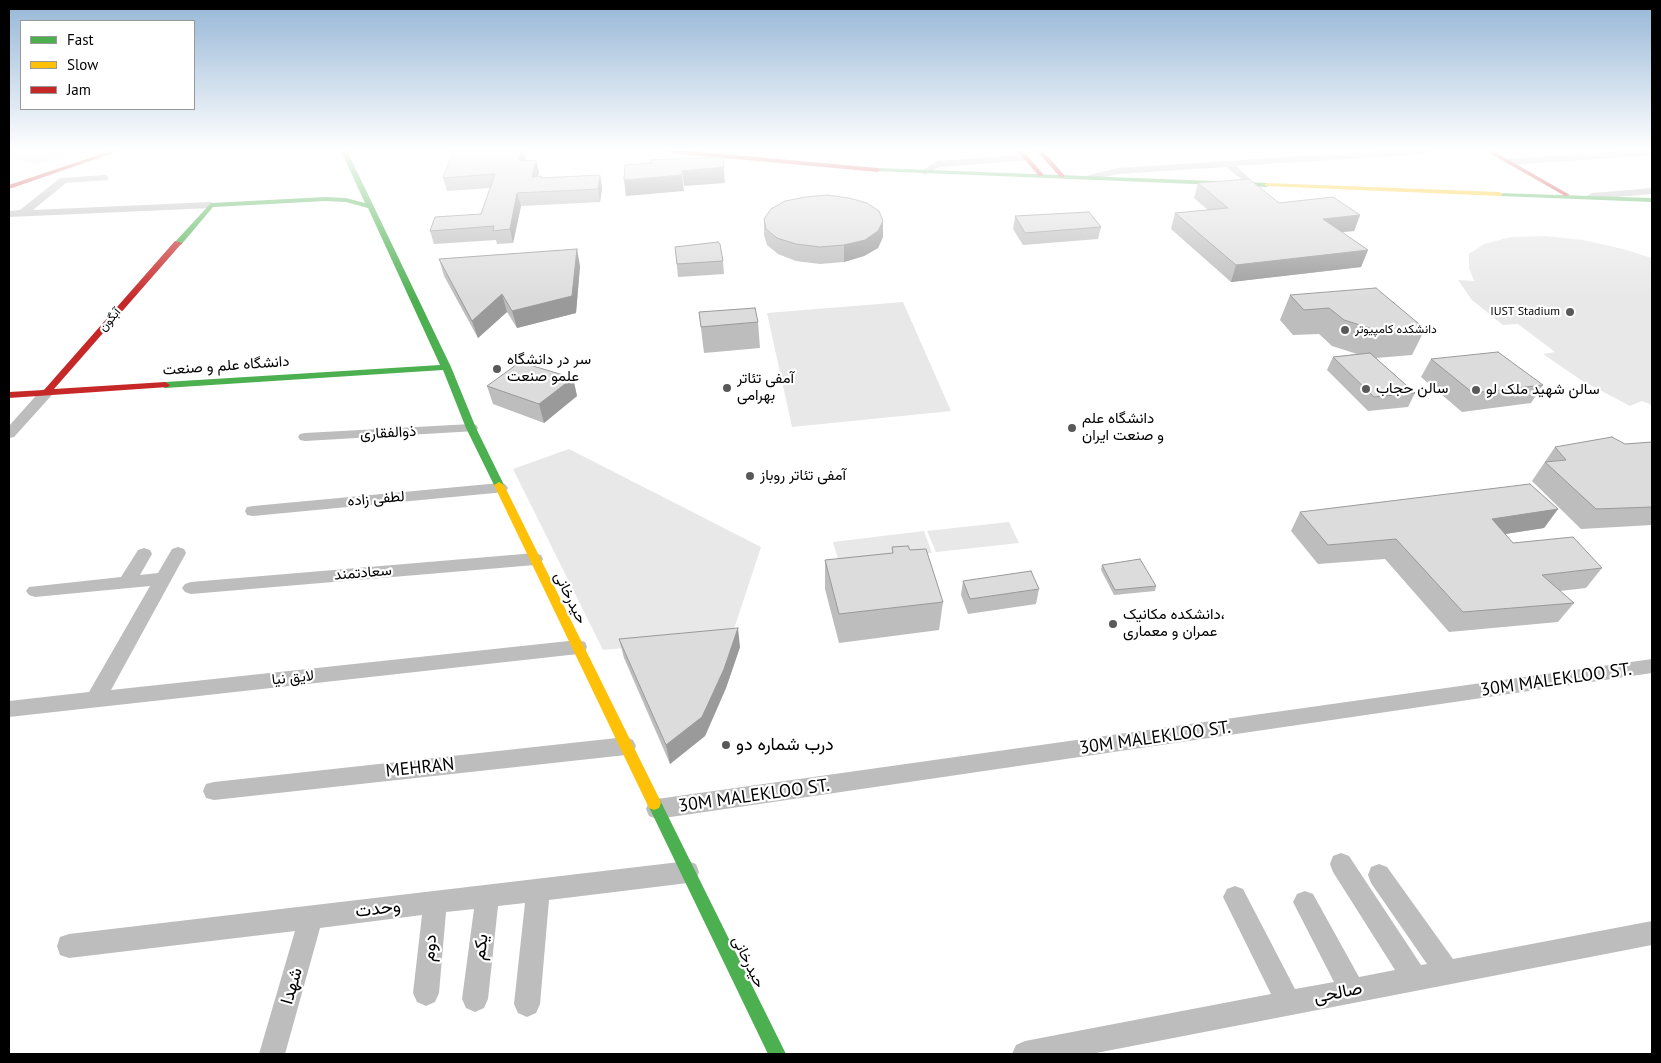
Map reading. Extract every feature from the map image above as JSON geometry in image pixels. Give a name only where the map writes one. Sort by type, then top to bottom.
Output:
[{"type":"main road","points":[[211,205],[295,201]]},
{"type":"main road","points":[[348,201],[371,207]]},
{"type":"main road","name":"حیدرخانی","points":[[368,201],[446,367],[471,428],[777,1054]]},
{"type":"main road","name":"آبگون","points":[[46,393],[211,205]]},
{"type":"main road","name":"دانشگاه علم و صنعت","points":[[9,395],[446,367]]},
{"type":"main road","points":[[65,371],[63,382],[82,390]]},
{"type":"street","points":[[22,214],[38,201]]},
{"type":"street","points":[[9,214],[211,205]]},
{"type":"street","name":"آبگون","points":[[9,434],[46,393]]},
{"type":"street","name":"ذوالفقاری","points":[[305,437],[471,428]]},
{"type":"street","name":"لطفی زاده","points":[[253,510],[500,488]]},
{"type":"street","points":[[94,700],[178,553]]},
{"type":"street","points":[[126,583],[144,554]]},
{"type":"street","name":"سعادتمند","points":[[192,588],[534,559]]},
{"type":"street","points":[[35,591],[163,579]]},
{"type":"street","name":"لایق نیا","points":[[9,709],[578,647]]},
{"type":"street","name":"30M MALEKLOO ST.","points":[[657,810],[1652,666]]},
{"type":"street","name":"MEHRAN","points":[[214,791],[626,746]]},
{"type":"street","points":[[1342,864],[1415,978]]},
{"type":"street","name":"وحدت","points":[[69,946],[688,872]]},
{"type":"street","points":[[1379,875],[1447,972]]},
{"type":"street","points":[[527,1004],[538,890]]},
{"type":"street","name":"یکم","points":[[475,999],[487,896]]},
{"type":"street","points":[[1235,897],[1288,1002]]},
{"type":"street","name":"دوم","points":[[426,993],[435,902]]},
{"type":"street","points":[[1305,902],[1352,990]]},
{"type":"street","name":"شهدا","points":[[272,1054],[311,917]]},
{"type":"street","name":"صالحی","points":[[1025,1054],[1652,933]]},
{"type":"shaded area","name":"IUST Stadium","points":[[1545,236],[1583,240],[1652,258],[1652,405],[1642,401],[1630,406],[1581,380],[1543,354],[1555,352],[1518,324],[1503,325],[1472,300],[1458,280],[1474,281],[1469,268],[1469,254],[1484,244],[1511,237]]},
{"type":"shaded area","points":[[903,302],[951,411],[792,427],[767,313]]},
{"type":"shaded area","points":[[569,449],[761,547],[731,638],[603,650],[513,469]]},
{"type":"shaded area","points":[[1009,522],[1019,543],[936,552],[927,531]]},
{"type":"shaded area","points":[[924,531],[932,553],[845,562],[838,559],[833,542]]},
{"type":"building","points":[[486,201],[516,201],[510,229],[493,231],[494,226],[430,231],[435,217],[481,214]]},
{"type":"building","points":[[785,201],[858,201],[867,203],[879,211],[883,221],[878,231],[865,240],[844,245],[820,247],[796,244],[777,238],[766,229],[764,219],[771,209]]},
{"type":"building","points":[[1219,201],[1276,201],[1279,203],[1301,201],[1338,201],[1360,215],[1323,219],[1368,250],[1236,265],[1175,213],[1228,208]]},
{"type":"building","points":[[1089,212],[1101,227],[1025,233],[1015,216]]},
{"type":"building","points":[[718,242],[723,261],[677,264],[675,247]]},
{"type":"building","points":[[577,249],[572,296],[512,311],[502,294],[472,321],[439,259]]},
{"type":"building","points":[[1376,288],[1425,329],[1382,332],[1344,320],[1329,308],[1304,310],[1290,295]]},
{"type":"building","points":[[755,308],[758,322],[701,327],[699,312]]},
{"type":"building","points":[[1498,352],[1543,385],[1473,393],[1431,359]]},
{"type":"building","points":[[1370,353],[1415,393],[1374,397],[1333,357]]},
{"type":"building","points":[[520,362],[573,378],[539,404],[487,386]]},
{"type":"building","points":[[1612,437],[1625,444],[1652,442],[1652,507],[1596,509],[1545,462],[1566,460],[1555,447]]},
{"type":"building","points":[[1530,484],[1558,509],[1492,519],[1513,543],[1573,537],[1602,568],[1542,575],[1574,603],[1463,612],[1396,539],[1328,545],[1300,512]]},
{"type":"building","points":[[908,546],[910,550],[926,549],[943,602],[839,614],[825,560],[893,553],[892,547]]},
{"type":"building","points":[[1140,559],[1156,586],[1115,590],[1102,565]]},
{"type":"building","points":[[1031,571],[1039,589],[970,599],[963,581]]},
{"type":"building","points":[[738,628],[724,669],[702,717],[666,745],[619,639]]},
{"type":"traffic: fast","points":[[178,243],[211,205],[295,201]]},
{"type":"traffic: fast","points":[[348,201],[371,207]]},
{"type":"traffic: fast","points":[[367,201],[499,485]]},
{"type":"traffic: fast","points":[[165,385],[446,367]]},
{"type":"traffic: fast","points":[[654,803],[777,1054]]},
{"type":"traffic: slow","points":[[499,485],[654,803]]},
{"type":"traffic: jam","points":[[46,393],[178,243]]},
{"type":"traffic: jam","points":[[9,395],[165,385]]},
{"type":"place","name":"IUST Stadium","points":[[1570,312]]},
{"type":"place","name":"دانشکده کامپیوتر","points":[[1345,330]]},
{"type":"place","name":"سر در دانشگاه علمو صنعت","points":[[497,369]]},
{"type":"place","name":"آمفی تئاتر بهرامی","points":[[727,388]]},
{"type":"place","name":"سالن حجاب","points":[[1366,389]]},
{"type":"place","name":"سالن شهید ملک لو","points":[[1476,390]]},
{"type":"place","name":"دانشگاه علم و صنعت ایران","points":[[1072,428]]},
{"type":"place","name":"آمفی تئاتر روباز","points":[[750,476]]},
{"type":"place","name":"دانشکده مکانیک، عمران و معماری","points":[[1113,624]]},
{"type":"place","name":"درب شماره دو","points":[[726,745]]}]
